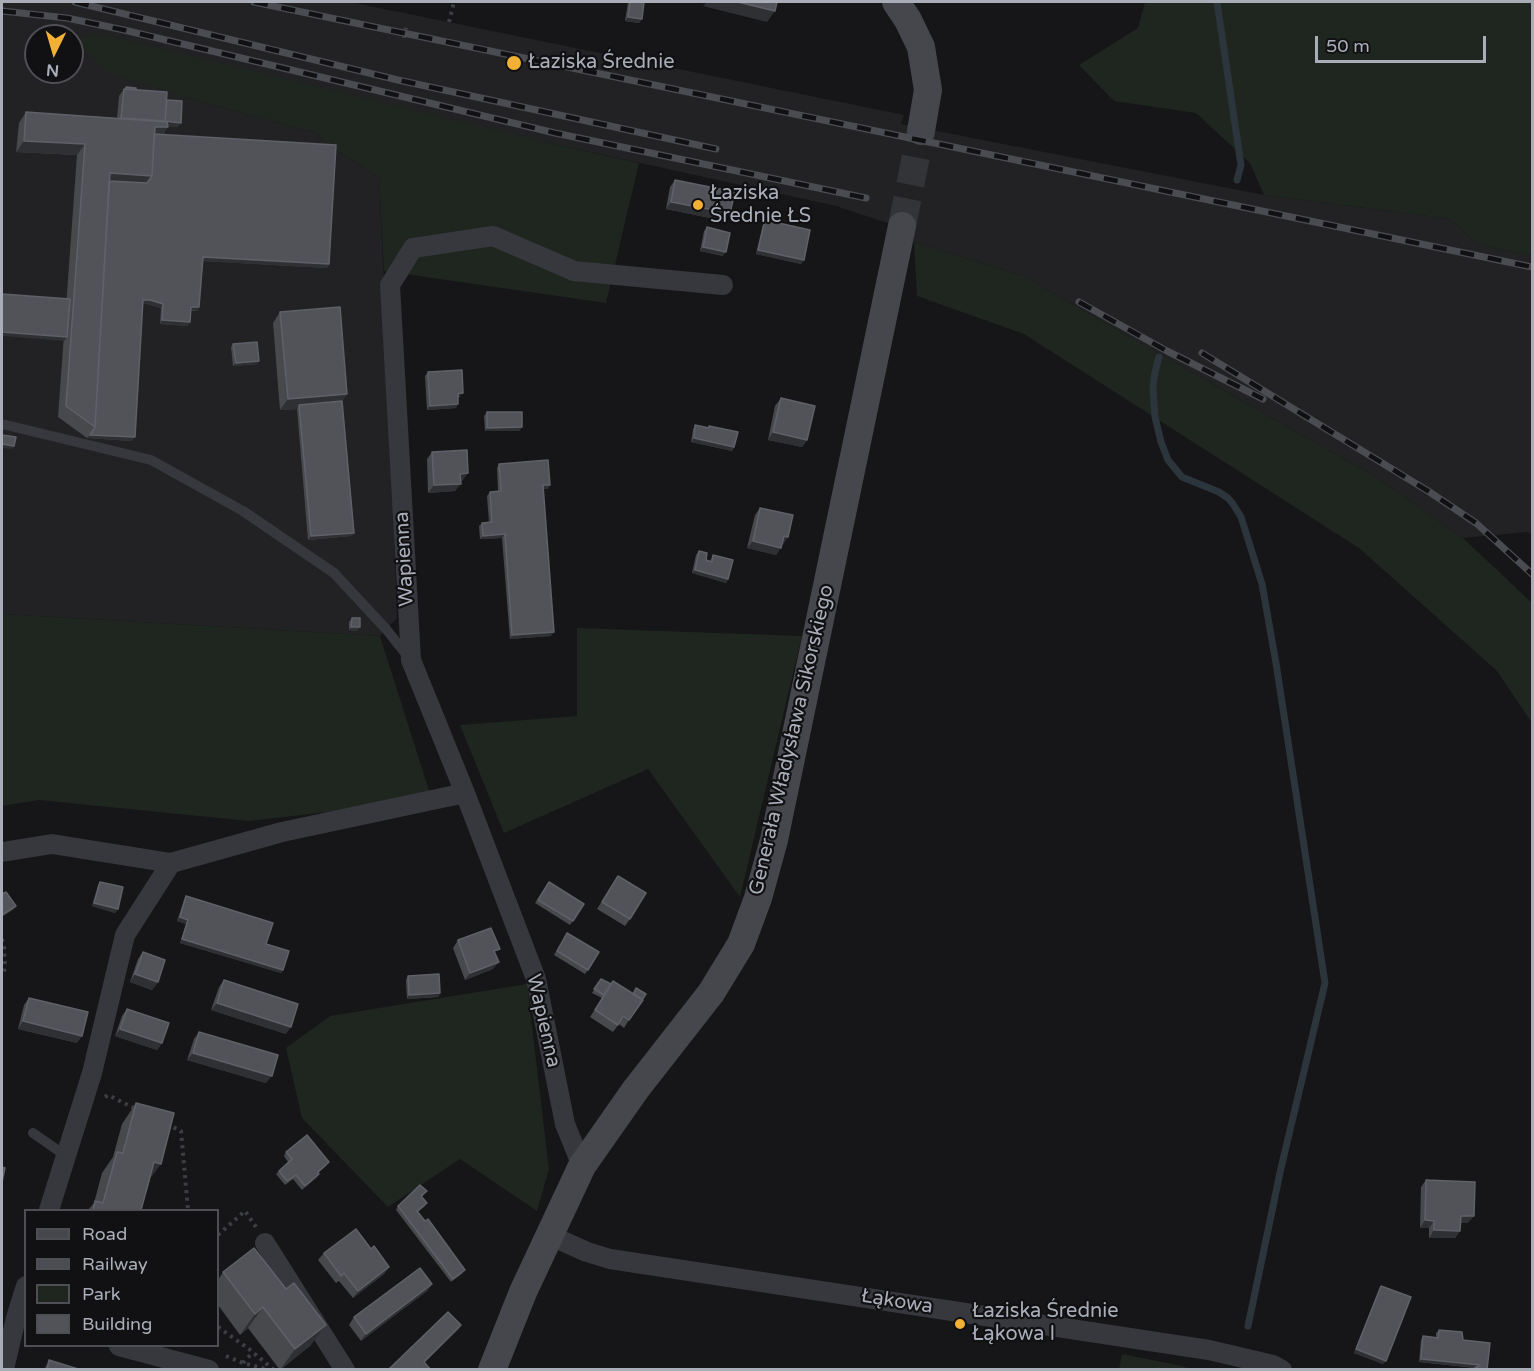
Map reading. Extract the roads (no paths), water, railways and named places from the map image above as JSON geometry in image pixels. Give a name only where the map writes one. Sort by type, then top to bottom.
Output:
[{"type":"street","points":[[896,2],[921,47],[928,90],[921,131]]},
{"type":"street","name":"Generała Władysława Sikorskiego","points":[[492,1370],[523,1292],[582,1166],[636,1089],[711,993],[741,944],[758,898],[774,840],[902,226]]},
{"type":"street","name":"Wapienna","points":[[582,1166],[565,1124],[536,979],[411,660],[390,285],[413,248],[493,236],[574,271],[723,285]]},
{"type":"street","points":[[2,852],[52,844],[171,863],[282,832],[465,793]]},
{"type":"street","points":[[49,1209],[92,1073],[125,935],[171,863]]},
{"type":"street","name":"Łąkowa","points":[[549,1235],[587,1252],[610,1259],[1209,1350],[1273,1365],[1282,1370]]},
{"type":"street","points":[[266,1243],[345,1370]]},
{"type":"street","points":[[3,1369],[21,1319],[24,1299]]},
{"type":"street","points":[[123,1347],[209,1370]]},
{"type":"lane","points":[[2,424],[151,460],[243,512],[334,573],[386,629],[411,660]]},
{"type":"lane","points":[[33,1133],[66,1156]]},
{"type":"waterway","points":[[1217,2],[1241,165],[1237,180]]},
{"type":"waterway","points":[[1159,357],[1153,387],[1155,417],[1168,460],[1182,477],[1219,492],[1233,504],[1241,517],[1262,584],[1325,983],[1281,1168],[1248,1326]]},
{"type":"tunnel","points":[[902,226],[921,131]]},
{"type":"railway","points":[[75,2],[398,80],[716,149]]},
{"type":"railway","points":[[254,2],[1532,267]]},
{"type":"railway","points":[[2,11],[67,18],[124,30],[555,133],[866,198]]},
{"type":"railway","points":[[1079,302],[1167,351],[1263,399]]},
{"type":"railway","points":[[1202,353],[1428,491],[1476,523],[1532,574]]},
{"type":"place","name":"Łaziska Średnie","points":[[514,63]]},
{"type":"place","name":"Łaziska Średnie ŁS","points":[[698,205]]},
{"type":"place","name":"Łaziska Średnie Łąkowa I","points":[[960,1324]]}]
